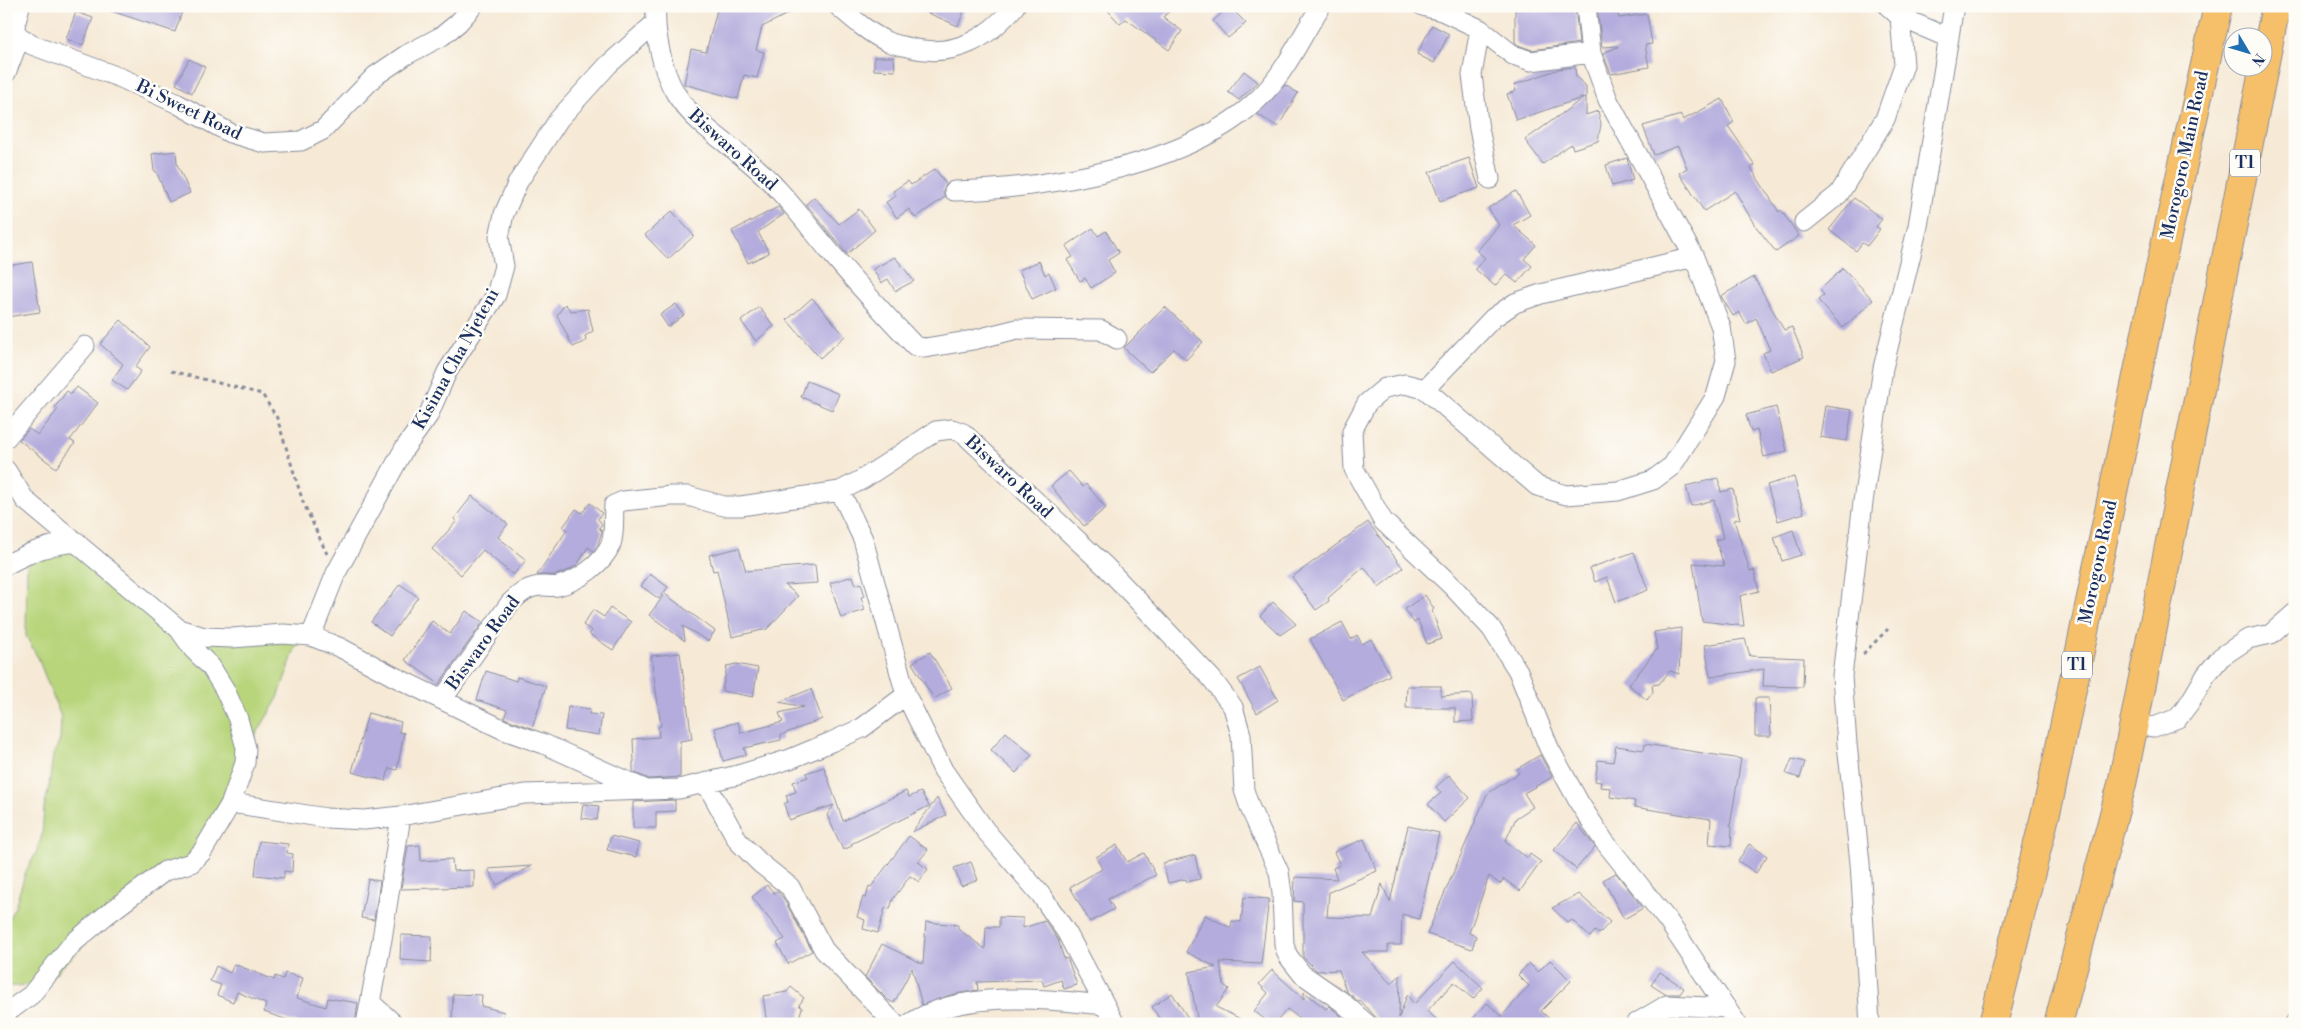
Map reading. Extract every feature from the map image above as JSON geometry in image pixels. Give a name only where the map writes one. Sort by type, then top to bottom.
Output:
[{"type":"highway","name":"Morogoro Main Road","points":[[2152,304],[2218,6]]},
{"type":"highway","name":"T1","points":[[2058,1024],[2122,784],[2276,6]]},
{"type":"highway","name":"Morogoro Road","points":[[1993,1024],[2049,800],[2152,304]]},
{"type":"street","points":[[6,73],[20,37],[14,30],[20,6]]},
{"type":"street","name":"Bi Sweet Road","points":[[20,37],[32,45],[121,78],[176,103],[230,134],[264,143],[273,143],[301,141],[323,130],[376,76],[406,55],[442,36],[458,23],[472,6]]},
{"type":"street","points":[[838,6],[859,24],[889,43],[922,50],[951,50],[974,42],[1006,17],[1016,6]]},
{"type":"street","points":[[954,191],[990,190],[1025,186],[1090,174],[1160,156],[1209,136],[1252,106],[1266,91],[1320,6]]},
{"type":"street","points":[[1423,6],[1442,11],[1480,30],[1513,55],[1531,60],[1591,53]]},
{"type":"street","points":[[1586,6],[1591,53],[1608,100],[1694,257],[1721,327],[1726,361],[1716,396],[1686,447],[1672,466],[1652,480],[1618,491],[1566,495],[1537,486],[1425,389],[1405,384],[1385,388],[1368,403],[1352,431],[1354,470],[1383,521],[1452,586],[1491,628],[1518,671],[1549,748],[1580,804],[1604,841],[1668,921],[1732,1016]]},
{"type":"street","points":[[1870,1024],[1860,863],[1842,676],[1863,502],[1882,368],[1918,226],[1954,6]]},
{"type":"street","points":[[1894,12],[1949,38]]},
{"type":"street","points":[[1804,222],[1839,194],[1884,119],[1904,65],[1894,12]]},
{"type":"street","name":"Biswaro Road","points":[[655,15],[666,74],[674,92],[688,110],[704,126],[767,177],[850,275],[915,346],[925,348],[996,336],[1017,329],[1101,330],[1116,340]]},
{"type":"street","name":"Kisima Cha Njeteni","points":[[311,636],[336,573],[404,449],[428,416],[446,372],[496,295],[504,266],[500,237],[504,214],[518,182],[559,119],[655,15]]},
{"type":"street","points":[[1480,30],[1472,75],[1479,129],[1490,179]]},
{"type":"street","points":[[1425,389],[1493,318],[1515,303],[1542,294],[1694,257]]},
{"type":"street","points":[[6,438],[85,346]]},
{"type":"street","name":"Biswaro Road","points":[[442,700],[510,603],[522,591],[533,586],[557,587],[590,570],[602,557],[611,543],[614,506],[622,501],[688,496],[724,506],[742,506],[840,491],[863,479],[936,431],[952,429],[963,433],[1106,567],[1212,679],[1233,707],[1241,735],[1244,790],[1250,808],[1280,872],[1284,945],[1288,956],[1302,974],[1341,1001],[1367,1024]]},
{"type":"street","points":[[6,470],[25,500],[180,629],[193,649],[211,667],[225,690],[238,718],[246,748],[245,763],[231,803],[207,845],[191,863],[165,871],[105,916],[72,944],[31,995],[6,1013]]},
{"type":"street","points":[[840,491],[863,539],[906,695],[943,770],[985,830],[1041,895],[1067,933],[1115,1024]]},
{"type":"street","points":[[6,565],[42,547],[56,543],[77,542]]},
{"type":"street","points":[[2134,724],[2154,727],[2178,718],[2221,656],[2248,639],[2271,634],[2295,614]]},
{"type":"street","points":[[180,629],[204,637],[232,638],[283,634],[311,636],[341,648],[504,730],[544,744],[644,789]]},
{"type":"street","points":[[231,803],[326,818],[364,820],[401,816],[525,794],[644,789],[679,790],[790,759],[831,742],[862,728],[906,695]]},
{"type":"street","points":[[706,783],[738,841],[760,863],[790,887],[824,950],[895,1024]]},
{"type":"street","points":[[366,1024],[401,816]]},
{"type":"street","points":[[908,1024],[919,1017],[950,1007],[986,1001],[1038,1000],[1104,1005]]},
{"type":"street","points":[[371,1003],[394,1024]]},
{"type":"street","points":[[1635,1024],[1668,1005],[1732,1016]]},
{"type":"path","points":[[171,372],[262,394],[276,418],[302,502],[336,573]]},
{"type":"path","points":[[1842,676],[1888,629]]},
{"type":"green space","points":[[72,546],[187,641],[297,643],[278,698],[236,768],[223,799],[190,858],[124,905],[46,983],[6,987],[6,923],[15,907],[26,871],[36,853],[42,835],[44,808],[53,755],[60,740],[61,717],[38,658],[26,636],[27,564]]},
{"type":"building","points":[[106,6],[184,6],[175,32],[105,9]]},
{"type":"building","points":[[718,6],[803,6],[762,27],[756,50],[764,52],[757,78],[744,75],[738,99],[684,84],[691,49],[706,52]]},
{"type":"building","points":[[912,6],[966,6],[958,26]]},
{"type":"building","points":[[1104,6],[1176,6],[1163,17],[1182,31],[1169,50],[1126,19],[1120,24]]},
{"type":"building","points":[[1229,6],[1246,23],[1228,38],[1213,21]]},
{"type":"building","points":[[1515,6],[1575,6],[1579,43],[1532,50],[1518,45],[1515,42]]},
{"type":"building","points":[[1597,6],[1617,6],[1619,18],[1647,14],[1652,44],[1645,45],[1649,67],[1611,74],[1603,53],[1618,46],[1602,47]]},
{"type":"building","points":[[76,12],[93,18],[83,45],[66,39]]},
{"type":"building","points":[[1432,25],[1449,34],[1434,63],[1417,54]]},
{"type":"building","points":[[874,57],[894,57],[895,71],[874,70]]},
{"type":"building","points":[[189,59],[205,67],[192,93],[176,84]]},
{"type":"building","points":[[1575,67],[1576,77],[1586,86],[1586,115],[1598,111],[1601,124],[1598,141],[1573,149],[1571,144],[1543,164],[1525,140],[1585,97],[1516,120],[1507,94],[1516,91],[1514,85],[1559,69]]},
{"type":"building","points":[[1244,71],[1258,82],[1239,100],[1228,92]]},
{"type":"building","points":[[1285,85],[1298,93],[1278,127],[1257,114]]},
{"type":"building","points":[[1722,99],[1734,122],[1728,126],[1755,165],[1751,168],[1779,212],[1781,210],[1799,236],[1776,252],[1754,224],[1735,191],[1704,211],[1679,173],[1687,168],[1678,146],[1654,155],[1643,126],[1681,115],[1683,120]]},
{"type":"building","points":[[176,151],[177,164],[190,193],[169,202],[156,171],[154,171],[152,154]]},
{"type":"building","points":[[1469,158],[1479,188],[1440,201],[1429,172]]},
{"type":"building","points":[[1627,158],[1633,180],[1612,186],[1606,165]]},
{"type":"building","points":[[935,169],[946,184],[943,191],[945,197],[915,218],[909,209],[897,218],[886,202],[896,196],[893,191],[908,181],[911,185]]},
{"type":"building","points":[[1516,191],[1530,215],[1513,225],[1536,245],[1524,259],[1532,266],[1517,283],[1506,274],[1495,286],[1475,269],[1485,258],[1477,251],[1499,225],[1488,208]]},
{"type":"building","points":[[814,197],[839,224],[859,209],[875,230],[847,254],[806,204]]},
{"type":"building","points":[[1854,198],[1882,219],[1876,227],[1880,229],[1867,246],[1862,243],[1856,251],[1829,230]]},
{"type":"building","points":[[778,207],[784,214],[758,232],[769,253],[748,263],[732,231]]},
{"type":"building","points":[[672,211],[694,236],[668,259],[645,235]]},
{"type":"building","points":[[1093,228],[1098,236],[1106,231],[1119,253],[1108,260],[1115,273],[1091,288],[1085,278],[1080,281],[1067,260],[1073,257],[1066,246]]},
{"type":"building","points":[[895,257],[914,281],[895,291],[888,279],[881,283],[873,269]]},
{"type":"building","points":[[1039,261],[1045,275],[1049,272],[1056,288],[1032,299],[1019,270]]},
{"type":"building","points":[[32,262],[40,312],[6,317],[6,266]]},
{"type":"building","points":[[1843,268],[1873,300],[1843,328],[1818,300],[1824,295],[1820,290]]},
{"type":"building","points":[[1754,277],[1784,330],[1792,327],[1804,357],[1771,371],[1763,353],[1770,350],[1756,318],[1746,324],[1739,312],[1733,316],[1721,296]]},
{"type":"building","points":[[812,298],[845,336],[820,358],[787,320]]},
{"type":"building","points":[[565,304],[571,311],[588,309],[593,331],[585,336],[586,341],[573,347],[557,315]]},
{"type":"building","points":[[676,304],[684,315],[668,327],[660,315]]},
{"type":"building","points":[[759,307],[774,326],[756,341],[741,321]]},
{"type":"building","points":[[1165,307],[1203,342],[1186,360],[1174,349],[1150,372],[1124,348]]},
{"type":"building","points":[[121,320],[150,347],[135,367],[141,371],[127,390],[112,380],[123,364],[100,344]]},
{"type":"building","points":[[807,381],[839,394],[832,410],[801,397]]},
{"type":"building","points":[[77,387],[98,403],[70,440],[75,443],[56,468],[19,440],[29,429],[38,435],[58,409],[55,407],[67,391],[71,394]]},
{"type":"building","points":[[1825,406],[1852,410],[1847,441],[1820,437]]},
{"type":"building","points":[[1776,407],[1787,451],[1764,457],[1757,430],[1751,432],[1746,415]]},
{"type":"building","points":[[1069,471],[1083,487],[1086,484],[1106,508],[1084,526],[1051,486]]},
{"type":"building","points":[[1794,477],[1804,513],[1778,521],[1767,485]]},
{"type":"building","points":[[1718,478],[1721,492],[1733,489],[1740,519],[1734,520],[1750,571],[1754,570],[1759,591],[1740,596],[1744,626],[1702,621],[1693,563],[1724,566],[1716,540],[1723,538],[1714,500],[1691,506],[1686,486]]},
{"type":"building","points":[[472,496],[508,524],[498,537],[526,560],[513,575],[483,550],[461,575],[432,549],[457,521],[454,519]]},
{"type":"building","points":[[590,503],[602,513],[598,519],[602,524],[599,528],[602,531],[594,551],[588,547],[577,565],[569,570],[555,575],[537,575],[567,530],[563,527],[576,509],[582,513]]},
{"type":"building","points":[[1368,522],[1403,568],[1379,587],[1364,567],[1328,598],[1329,601],[1316,610],[1292,577]]},
{"type":"building","points":[[1793,530],[1801,555],[1782,561],[1774,537]]},
{"type":"building","points":[[739,548],[746,571],[815,565],[817,583],[785,585],[798,596],[767,629],[732,637],[717,570],[713,571],[709,555]]},
{"type":"building","points":[[1634,552],[1648,590],[1616,602],[1607,577],[1595,582],[1590,568]]},
{"type":"building","points":[[650,574],[668,587],[659,599],[641,586]]},
{"type":"building","points":[[853,576],[856,585],[861,583],[865,596],[861,597],[865,610],[841,618],[830,583]]},
{"type":"building","points":[[400,584],[418,597],[390,636],[371,622]]},
{"type":"building","points":[[665,594],[715,631],[708,641],[683,626],[685,641],[649,615]]},
{"type":"building","points":[[1425,595],[1434,609],[1432,611],[1442,639],[1427,644],[1418,620],[1414,623],[1405,609]]},
{"type":"building","points":[[1273,602],[1296,624],[1280,635],[1260,616]]},
{"type":"building","points":[[610,608],[631,622],[613,650],[589,634],[592,631],[583,625],[593,610],[604,617]]},
{"type":"building","points":[[466,611],[483,622],[439,684],[405,660],[432,621],[450,634]]},
{"type":"building","points":[[1342,622],[1351,639],[1357,635],[1362,644],[1371,639],[1390,675],[1343,700],[1310,639]]},
{"type":"building","points":[[1681,628],[1679,674],[1670,671],[1659,684],[1652,685],[1653,692],[1647,700],[1629,685],[1657,649],[1654,632]]},
{"type":"building","points":[[1745,639],[1750,656],[1804,658],[1803,687],[1763,686],[1764,669],[1710,677],[1705,645]]},
{"type":"building","points":[[930,652],[952,688],[934,699],[912,663]]},
{"type":"building","points":[[680,653],[692,739],[680,741],[680,777],[649,779],[633,772],[633,739],[659,737],[658,727],[661,726],[651,656]]},
{"type":"building","points":[[736,664],[758,668],[753,697],[722,691],[727,666]]},
{"type":"building","points":[[1260,667],[1278,700],[1257,713],[1238,679]]},
{"type":"building","points":[[486,671],[516,681],[517,677],[546,686],[532,728],[504,718],[507,710],[477,700]]},
{"type":"building","points":[[1407,686],[1441,686],[1441,696],[1472,694],[1473,721],[1455,722],[1455,708],[1406,708]]},
{"type":"building","points":[[811,689],[822,719],[781,735],[781,740],[744,748],[746,755],[723,761],[715,728],[738,722],[741,733],[783,722],[779,713],[804,707],[779,702]]},
{"type":"building","points":[[1755,698],[1769,698],[1771,736],[1755,736]]},
{"type":"building","points":[[568,706],[590,709],[589,714],[602,715],[599,735],[565,730]]},
{"type":"building","points":[[368,713],[401,722],[399,732],[404,733],[397,770],[389,768],[386,781],[352,772]]},
{"type":"building","points":[[1006,732],[1032,755],[1016,773],[991,750]]},
{"type":"building","points":[[1645,744],[1741,759],[1730,826],[1732,827],[1731,846],[1709,844],[1711,819],[1634,807],[1635,801],[1610,797],[1611,788],[1600,787],[1601,782],[1595,781],[1598,760],[1613,762],[1616,746],[1644,750]]},
{"type":"building","points":[[1540,755],[1552,777],[1524,793],[1533,807],[1516,818],[1505,842],[1528,858],[1530,854],[1541,862],[1520,891],[1504,879],[1500,884],[1489,876],[1469,933],[1476,936],[1472,949],[1427,934],[1487,794],[1519,773],[1517,769]]},
{"type":"building","points":[[1792,759],[1805,762],[1800,778],[1786,774]]},
{"type":"building","points":[[824,767],[843,821],[906,791],[909,797],[921,792],[929,806],[851,844],[852,846],[843,850],[827,815],[834,805],[789,820],[784,804],[788,802],[786,795],[796,792],[793,782],[808,777],[806,773]]},
{"type":"building","points":[[1449,775],[1470,798],[1444,822],[1428,804],[1441,793],[1436,787]]},
{"type":"building","points":[[937,798],[946,815],[912,832]]},
{"type":"building","points":[[675,800],[675,811],[656,812],[656,828],[633,828],[633,802]]},
{"type":"building","points":[[583,804],[599,806],[597,820],[581,818]]},
{"type":"building","points":[[1577,823],[1595,847],[1576,869],[1554,850]]},
{"type":"building","points":[[1408,826],[1439,833],[1419,919],[1402,914],[1401,945],[1388,945],[1388,952],[1362,952],[1391,984],[1400,975],[1399,1018],[1407,995],[1414,1004],[1455,961],[1483,988],[1473,999],[1454,982],[1427,1011],[1442,1024],[1382,1024],[1360,1000],[1359,1002],[1346,991],[1339,970],[1317,971],[1303,957],[1303,902],[1294,901],[1295,877],[1337,879],[1333,868],[1340,865],[1334,852],[1364,839],[1377,871],[1329,892],[1327,917],[1372,918],[1382,884],[1390,902]]},
{"type":"building","points":[[611,836],[639,843],[636,857],[607,850]]},
{"type":"building","points":[[909,836],[928,850],[918,862],[928,869],[919,882],[910,876],[893,899],[890,909],[885,908],[878,933],[863,929],[865,920],[857,917],[863,897],[866,898],[869,886],[871,887]]},
{"type":"building","points":[[259,841],[288,844],[287,853],[293,854],[292,872],[284,871],[284,878],[255,875]]},
{"type":"building","points":[[1749,844],[1767,856],[1756,873],[1738,861]]},
{"type":"building","points":[[420,845],[421,861],[452,859],[453,871],[474,870],[474,887],[401,889],[408,846]]},
{"type":"building","points":[[1117,845],[1127,862],[1144,853],[1156,875],[1108,899],[1114,909],[1090,922],[1070,887],[1102,869],[1096,857]]},
{"type":"building","points":[[1195,855],[1200,879],[1187,882],[1186,879],[1168,883],[1163,863]]},
{"type":"building","points":[[971,862],[978,880],[961,886],[954,868]]},
{"type":"building","points":[[532,866],[497,885],[488,869]]},
{"type":"building","points":[[1616,873],[1643,908],[1624,919],[1603,880]]},
{"type":"building","points":[[368,879],[380,881],[374,920],[361,918]]},
{"type":"building","points":[[767,885],[774,893],[778,892],[784,899],[812,951],[788,964],[777,943],[785,939],[752,897]]},
{"type":"building","points":[[1579,894],[1610,922],[1599,934],[1595,931],[1590,937],[1572,920],[1568,923],[1552,908]]},
{"type":"building","points":[[1244,897],[1269,899],[1261,964],[1220,962],[1224,985],[1229,989],[1216,1007],[1251,1024],[1198,1024],[1189,972],[1216,967],[1186,952],[1205,915],[1231,928],[1232,921],[1241,922]]},
{"type":"building","points":[[999,917],[1023,918],[1023,928],[1045,921],[1058,940],[1064,959],[1067,958],[1077,985],[1064,989],[1061,980],[1044,986],[1042,980],[977,982],[978,990],[950,995],[922,1005],[912,968],[894,1003],[888,1000],[865,977],[882,944],[923,964],[926,922],[958,925],[958,929],[985,949],[986,927],[999,927]]},
{"type":"building","points":[[401,935],[432,936],[431,962],[400,960]]},
{"type":"building","points":[[1550,960],[1571,981],[1541,1011],[1555,1024],[1468,1024],[1487,1003],[1502,1016],[1529,986],[1518,975],[1529,963],[1538,972]]},
{"type":"building","points":[[234,964],[274,980],[275,976],[283,979],[285,973],[303,978],[297,998],[326,1007],[328,998],[358,1003],[355,1024],[300,1024],[264,1012],[266,1004],[237,992],[233,1002],[217,995],[221,985],[210,981],[216,966],[230,973]]},
{"type":"building","points":[[1272,970],[1304,999],[1304,992],[1326,1009],[1329,1006],[1342,1017],[1339,1019],[1345,1024],[1307,1024],[1287,1009],[1275,1024],[1271,1024],[1254,1011],[1268,993],[1259,984]]},
{"type":"building","points":[[1660,972],[1684,988],[1680,994],[1665,994],[1651,985]]},
{"type":"building","points":[[791,987],[804,998],[799,1005],[802,1008],[797,1024],[767,1024],[763,996],[787,992]]},
{"type":"building","points":[[1172,993],[1192,1024],[1163,1024],[1152,1007]]},
{"type":"building","points":[[453,994],[482,995],[481,1006],[504,1012],[501,1024],[452,1024]]}]
